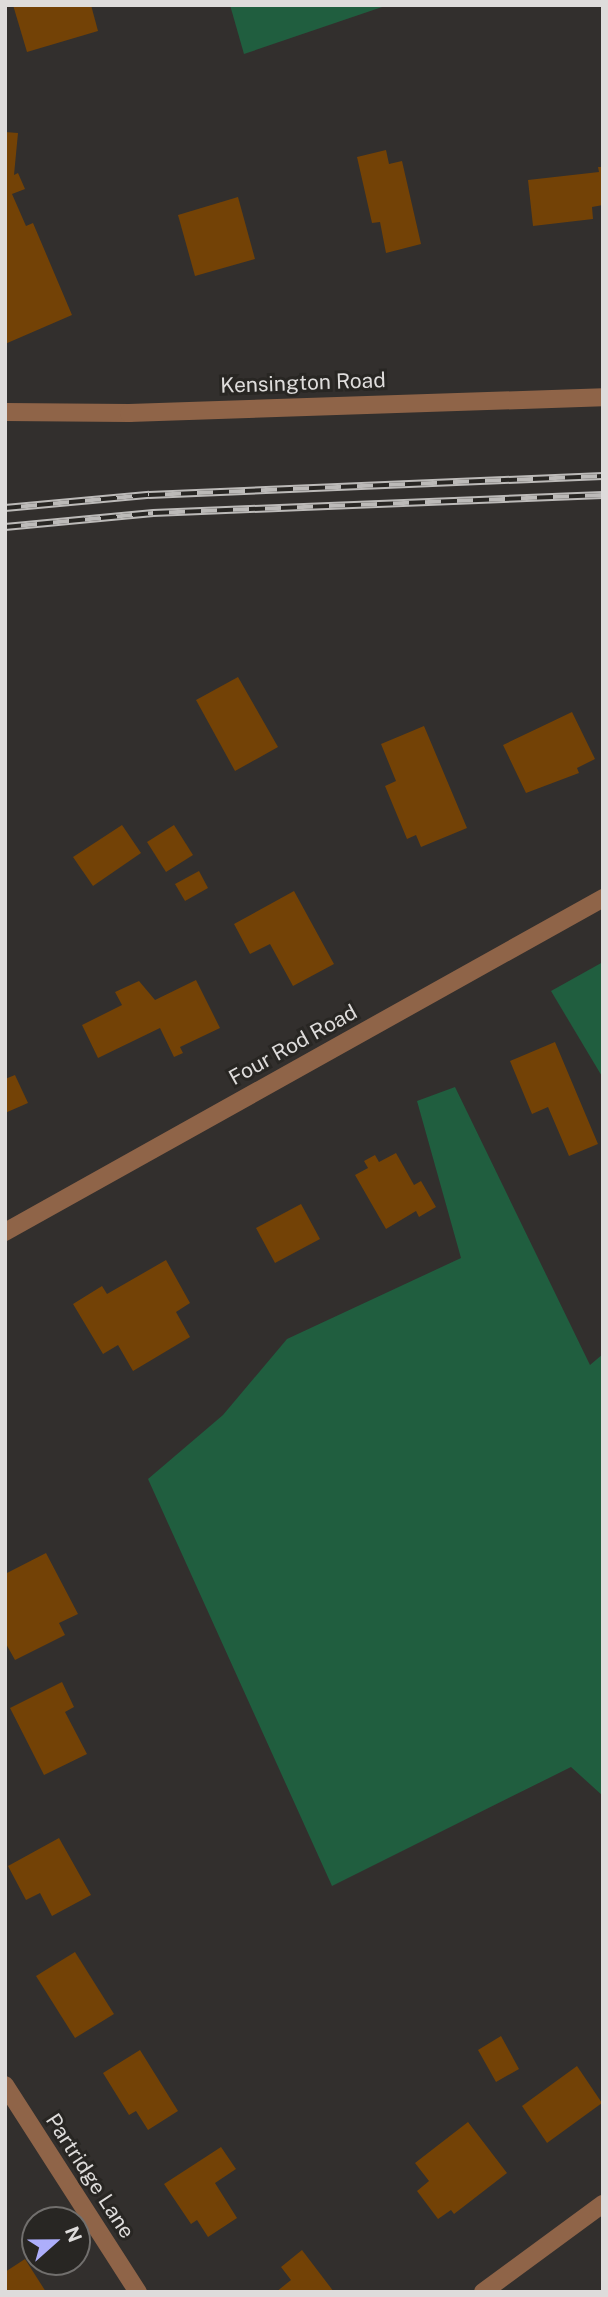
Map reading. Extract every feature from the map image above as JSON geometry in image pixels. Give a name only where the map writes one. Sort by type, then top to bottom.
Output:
[{"type":"street","name":"Kensington Road","points":[[5,412],[129,413],[603,397]]},
{"type":"street","name":"Four Rod Road","points":[[5,1232],[603,898]]},
{"type":"street","name":"Partridge Lane","points":[[5,2085],[138,2292]]},
{"type":"street","points":[[483,2292],[603,2204]]},
{"type":"green space","points":[[230,5],[388,5],[244,54]]},
{"type":"green space","points":[[603,962],[603,1078],[551,991]]},
{"type":"green space","points":[[455,1087],[590,1365],[603,1354],[603,1796],[571,1767],[332,1886],[148,1479],[223,1415],[287,1339],[461,1258],[417,1101]]},
{"type":"building","points":[[13,5],[91,5],[98,31],[27,52]]},
{"type":"building","points":[[5,132],[18,133],[14,175],[18,173],[25,189],[12,194],[26,226],[33,223],[72,315],[5,344]]},
{"type":"building","points":[[386,150],[389,164],[402,161],[421,244],[386,253],[380,222],[372,223],[357,157]]},
{"type":"building","points":[[598,167],[603,167],[603,205],[592,207],[593,219],[533,226],[528,180],[599,172]]},
{"type":"building","points":[[238,197],[255,259],[195,276],[178,215]]},
{"type":"building","points":[[238,677],[278,747],[235,771],[196,700]]},
{"type":"building","points":[[572,712],[595,759],[577,768],[579,773],[526,793],[503,745]]},
{"type":"building","points":[[424,726],[467,828],[421,847],[416,835],[407,839],[385,786],[396,781],[381,744]]},
{"type":"building","points":[[122,825],[141,853],[93,886],[73,857]]},
{"type":"building","points":[[174,825],[193,855],[166,872],[147,842]]},
{"type":"building","points":[[199,871],[208,888],[185,901],[175,884]]},
{"type":"building","points":[[294,891],[334,964],[293,986],[270,944],[250,954],[234,924]]},
{"type":"building","points":[[196,980],[220,1028],[180,1047],[183,1053],[174,1057],[160,1028],[98,1058],[82,1025],[122,1005],[115,992],[139,981],[155,1000]]},
{"type":"building","points":[[555,1042],[598,1144],[569,1156],[548,1107],[532,1114],[510,1061]]},
{"type":"building","points":[[15,1075],[28,1103],[5,1113],[5,1079]]},
{"type":"building","points":[[396,1153],[414,1185],[421,1181],[436,1207],[419,1217],[416,1211],[386,1229],[355,1175],[368,1168],[364,1161],[375,1155],[379,1162]]},
{"type":"building","points":[[301,1204],[320,1239],[275,1263],[256,1228]]},
{"type":"building","points":[[166,1260],[190,1303],[176,1312],[190,1337],[133,1371],[118,1345],[103,1354],[73,1304],[102,1286],[107,1294]]},
{"type":"building","points":[[46,1553],[78,1614],[59,1623],[65,1635],[15,1660],[5,1642],[5,1574]]},
{"type":"building","points":[[62,1682],[74,1707],[65,1712],[87,1754],[44,1775],[10,1708]]},
{"type":"building","points":[[59,1838],[91,1895],[52,1916],[40,1893],[26,1900],[8,1866]]},
{"type":"building","points":[[75,1952],[114,2014],[75,2038],[36,1976]]},
{"type":"building","points":[[501,2036],[519,2069],[496,2082],[478,2050]]},
{"type":"building","points":[[140,2050],[178,2111],[148,2130],[136,2111],[129,2115],[103,2073]]},
{"type":"building","points":[[577,2066],[602,2103],[547,2143],[522,2106]]},
{"type":"building","points":[[468,2122],[507,2173],[454,2214],[451,2210],[438,2219],[417,2191],[429,2181],[415,2163]]},
{"type":"building","points":[[221,2147],[236,2169],[215,2183],[237,2218],[208,2237],[197,2220],[191,2224],[164,2184]]},
{"type":"building","points":[[302,2250],[334,2292],[276,2292],[291,2280],[281,2267]]},
{"type":"building","points":[[21,2262],[21,2276],[36,2276],[46,2292],[5,2292],[5,2272]]},
{"type":"railway","points":[[5,508],[149,495],[603,476]]},
{"type":"railway","points":[[5,527],[153,513],[603,495]]}]
